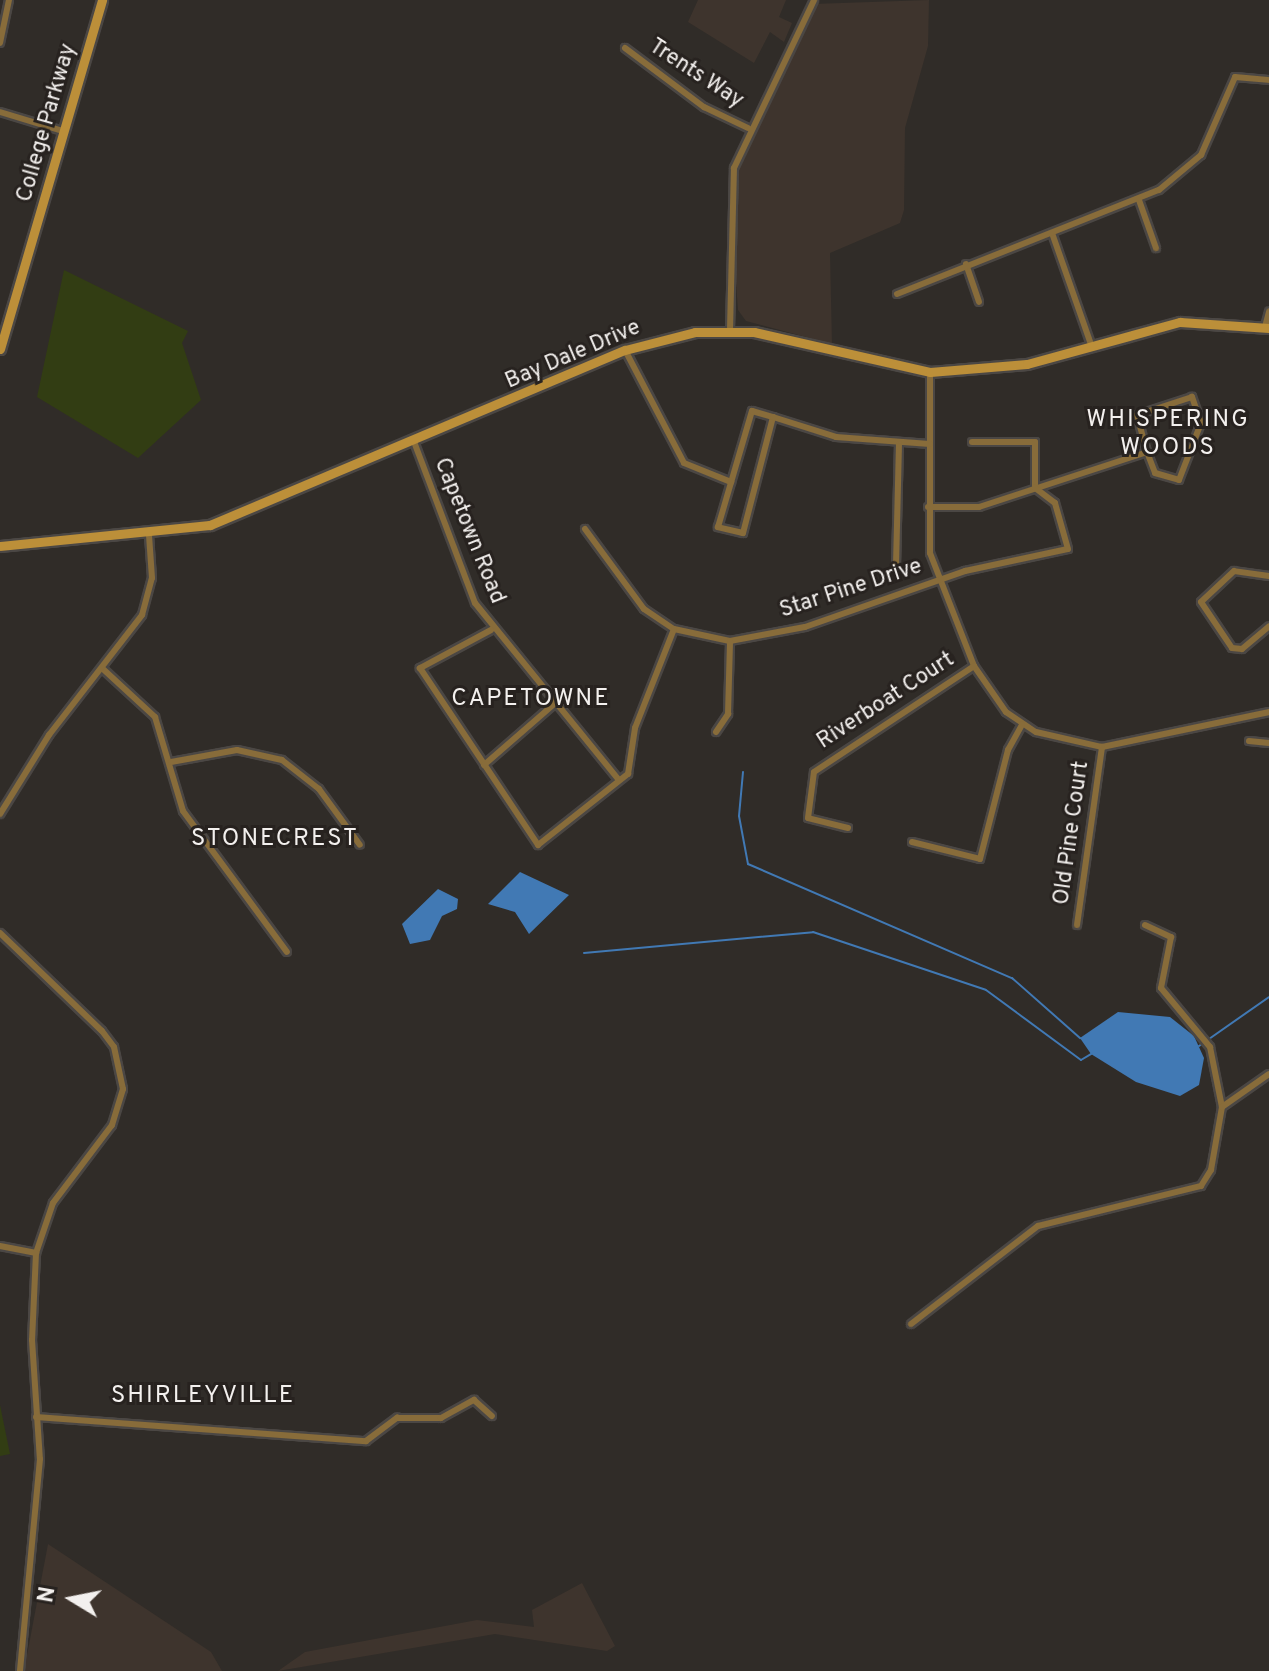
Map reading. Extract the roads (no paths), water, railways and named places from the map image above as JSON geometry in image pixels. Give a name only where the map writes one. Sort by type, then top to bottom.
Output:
[{"type":"street","points":[[0,41],[9,0]]},
{"type":"street","name":"College Parkway","points":[[0,349],[102,0]]},
{"type":"street","points":[[730,330],[729,190],[748,128],[814,0]]},
{"type":"street","name":"Trents Way","points":[[625,48],[704,107],[748,128]]},
{"type":"street","points":[[897,294],[966,264],[1139,200],[1201,155],[1235,77],[1268,80]]},
{"type":"street","points":[[0,112],[63,131]]},
{"type":"street","points":[[1139,200],[1156,248]]},
{"type":"street","points":[[1052,233],[1092,347]]},
{"type":"street","points":[[966,264],[979,302]]},
{"type":"street","points":[[1267,328],[1269,312]]},
{"type":"street","name":"Bay Dale Drive","points":[[0,546],[149,535],[237,516],[338,465],[413,439],[625,350],[730,330],[930,372],[1027,364],[1180,322],[1267,328]]},
{"type":"street","points":[[625,350],[684,463],[731,482]]},
{"type":"street","points":[[930,372],[928,507],[937,580],[974,666],[1022,725],[1102,747],[1268,716]]},
{"type":"street","points":[[1192,397],[1201,423],[1179,480],[1155,473],[1147,452],[1137,415],[1192,397]]},
{"type":"street","points":[[773,417],[743,533],[718,527],[752,411],[773,417],[836,437],[930,444]]},
{"type":"street","name":"Capetown Road","points":[[413,439],[465,582],[491,630],[619,780]]},
{"type":"street","points":[[972,442],[1035,442],[1035,488]]},
{"type":"street","points":[[896,566],[899,444]]},
{"type":"street","points":[[928,507],[979,507],[1147,452]]},
{"type":"street","name":"Star Pine Drive","points":[[674,629],[730,641],[805,627],[937,580],[1068,549],[1055,503],[1035,488]]},
{"type":"street","points":[[491,630],[420,668],[538,845],[619,780],[632,763],[635,728],[674,629],[609,570],[585,529]]},
{"type":"street","points":[[0,814],[49,735],[103,669],[149,599],[149,535]]},
{"type":"street","points":[[1269,576],[1234,571],[1201,602],[1232,648],[1242,649],[1269,626]]},
{"type":"street","points":[[716,732],[728,714],[730,641]]},
{"type":"street","name":"Riverboat Court","points":[[848,828],[808,818],[814,772],[974,666]]},
{"type":"street","points":[[103,669],[155,717],[171,762],[183,811],[287,952]]},
{"type":"street","points":[[484,765],[553,705]]},
{"type":"street","points":[[912,842],[980,859],[1008,750],[1022,725]]},
{"type":"street","points":[[1249,741],[1269,743]]},
{"type":"street","name":"Old Pine Court","points":[[1077,925],[1102,747]]},
{"type":"street","points":[[171,762],[237,750],[282,760],[319,789],[360,845]]},
{"type":"street","points":[[911,1324],[1038,1226],[1201,1186],[1211,1170],[1222,1107],[1210,1047],[1203,1033],[1161,988],[1171,937],[1145,925]]},
{"type":"street","points":[[0,933],[81,1007],[121,1065],[120,1107],[53,1203],[36,1253],[36,1417],[40,1459],[20,1671]]},
{"type":"street","points":[[1222,1107],[1269,1074]]},
{"type":"street","points":[[0,1246],[36,1253]]},
{"type":"street","points":[[36,1417],[366,1441],[397,1418],[441,1418],[474,1400],[492,1416]]},
{"type":"water","points":[[520,872],[569,895],[529,934],[515,912],[488,904]]},
{"type":"water","points":[[438,889],[458,899],[457,909],[442,916],[430,940],[410,944],[402,924]]},
{"type":"water","points":[[1118,1012],[1170,1017],[1194,1036],[1204,1058],[1199,1085],[1180,1096],[1136,1082],[1091,1054],[1080,1038]]},
{"type":"waterway","points":[[743,772],[739,816],[748,864],[1012,978],[1080,1038]]},
{"type":"waterway","points":[[584,953],[813,932],[986,990],[1081,1060],[1091,1054]]},
{"type":"waterway","points":[[1199,1046],[1269,997]]},
{"type":"district","name":"WHISPERING WOODS","points":[[1168,435]]},
{"type":"district","name":"CAPETOWNE","points":[[531,700]]},
{"type":"district","name":"STONECREST","points":[[275,840]]},
{"type":"district","name":"SHIRLEYVILLE","points":[[203,1397]]}]
